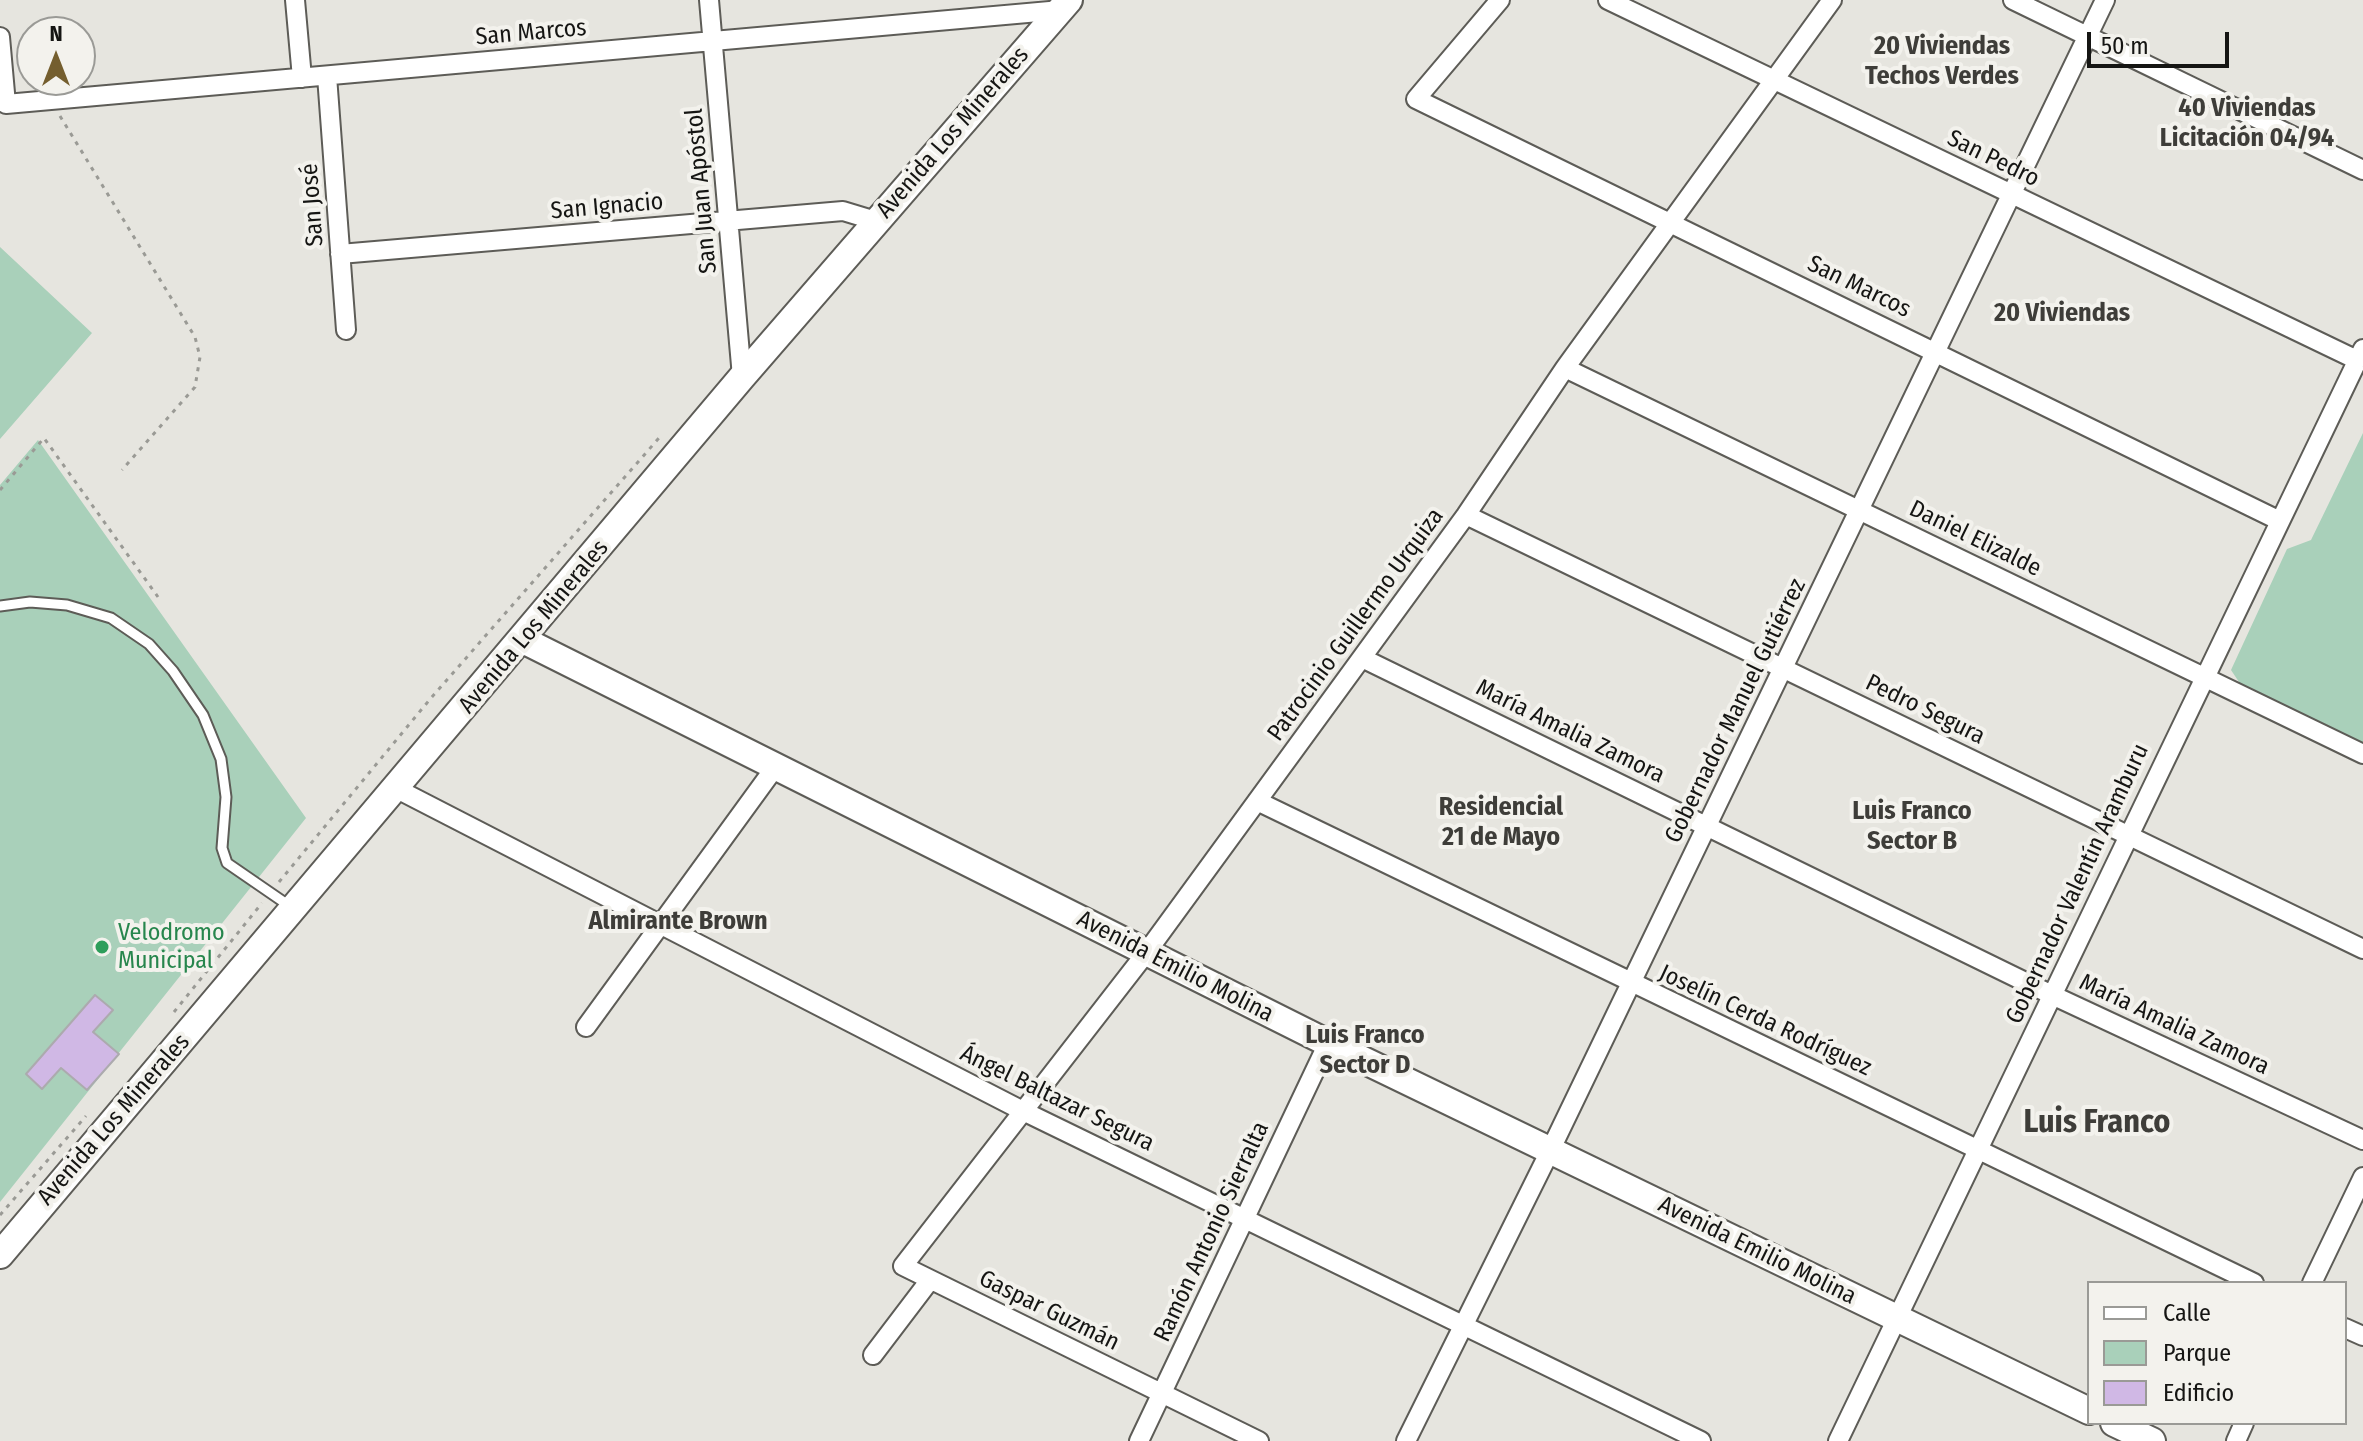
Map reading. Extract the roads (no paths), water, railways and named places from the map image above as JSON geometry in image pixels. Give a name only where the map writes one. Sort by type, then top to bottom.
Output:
[{"type":"street","points":[[295,0],[302,78]]},
{"type":"street","name":"San Juan Apóstol","points":[[709,0],[742,377]]},
{"type":"street","name":"San Marcos","points":[[1500,0],[1416,99],[2280,521]]},
{"type":"street","name":"San Pedro","points":[[1608,0],[2012,194],[2360,354]]},
{"type":"street","name":"Patrocinio Guillermo Urquiza","points":[[903,1266],[1021,1110],[1146,953],[1466,515],[1565,368],[1674,223],[1832,0]]},
{"type":"street","points":[[2013,0],[2363,170]]},
{"type":"street","name":"Gobernador Manuel Gutiérrez","points":[[1406,1441],[1550,1151],[2105,0]]},
{"type":"street","name":"San Marcos","points":[[0,37],[6,104],[713,41],[1065,5]]},
{"type":"street","name":"Avenida Los Minerales","points":[[0,1255],[523,640],[742,377],[1065,5]]},
{"type":"street","name":"San José","points":[[327,76],[346,330]]},
{"type":"street","name":"San Ignacio","points":[[340,254],[843,211],[876,221]]},
{"type":"street","name":"Gobernador Valentín Aramburu","points":[[1838,1441],[2360,354]]},
{"type":"street","name":"Daniel Elizalde","points":[[1565,368],[2363,754]]},
{"type":"street","name":"Pedro Segura","points":[[1466,515],[2363,949]]},
{"type":"street","name":"Avenida Emilio Molina","points":[[523,640],[1328,1043],[2087,1410]]},
{"type":"street","name":"María Amalia Zamora","points":[[1362,658],[2052,995],[2363,1140]]},
{"type":"street","points":[[586,1027],[776,766]]},
{"type":"street","name":"Ángel Baltazar Segura","points":[[397,789],[1021,1110],[1701,1441]]},
{"type":"street","name":"Joselín Cerda Rodríguez","points":[[1257,801],[2250,1281]]},
{"type":"street","name":"Ramón Antonio Sierralta","points":[[1139,1441],[1328,1043]]},
{"type":"street","points":[[2313,1281],[2363,1177]]},
{"type":"street","name":"Gaspar Guzmán","points":[[903,1266],[1259,1441]]},
{"type":"street","points":[[873,1355],[930,1280]]},
{"type":"street","points":[[2118,1425],[2152,1441]]},
{"type":"lane","points":[[0,606],[30,602],[67,605],[111,618],[149,644],[173,671],[203,715],[221,759],[226,797],[222,848],[227,863],[294,909]]},
{"type":"place","name":"Velodromo Municipal","points":[[102,947]]},
{"type":"district","name":"20 Viviendas Techos Verdes","points":[[1942,62]]},
{"type":"district","name":"40 Viviendas Licitación 04/94","points":[[2247,124]]},
{"type":"district","name":"20 Viviendas","points":[[2062,314]]},
{"type":"district","name":"Residencial 21 de Mayo","points":[[1501,823]]},
{"type":"district","name":"Luis Franco Sector B","points":[[1912,827]]},
{"type":"district","name":"Almirante Brown","points":[[678,922]]},
{"type":"district","name":"Luis Franco Sector D","points":[[1365,1051]]},
{"type":"district","name":"Luis Franco","points":[[2097,1123]]}]
